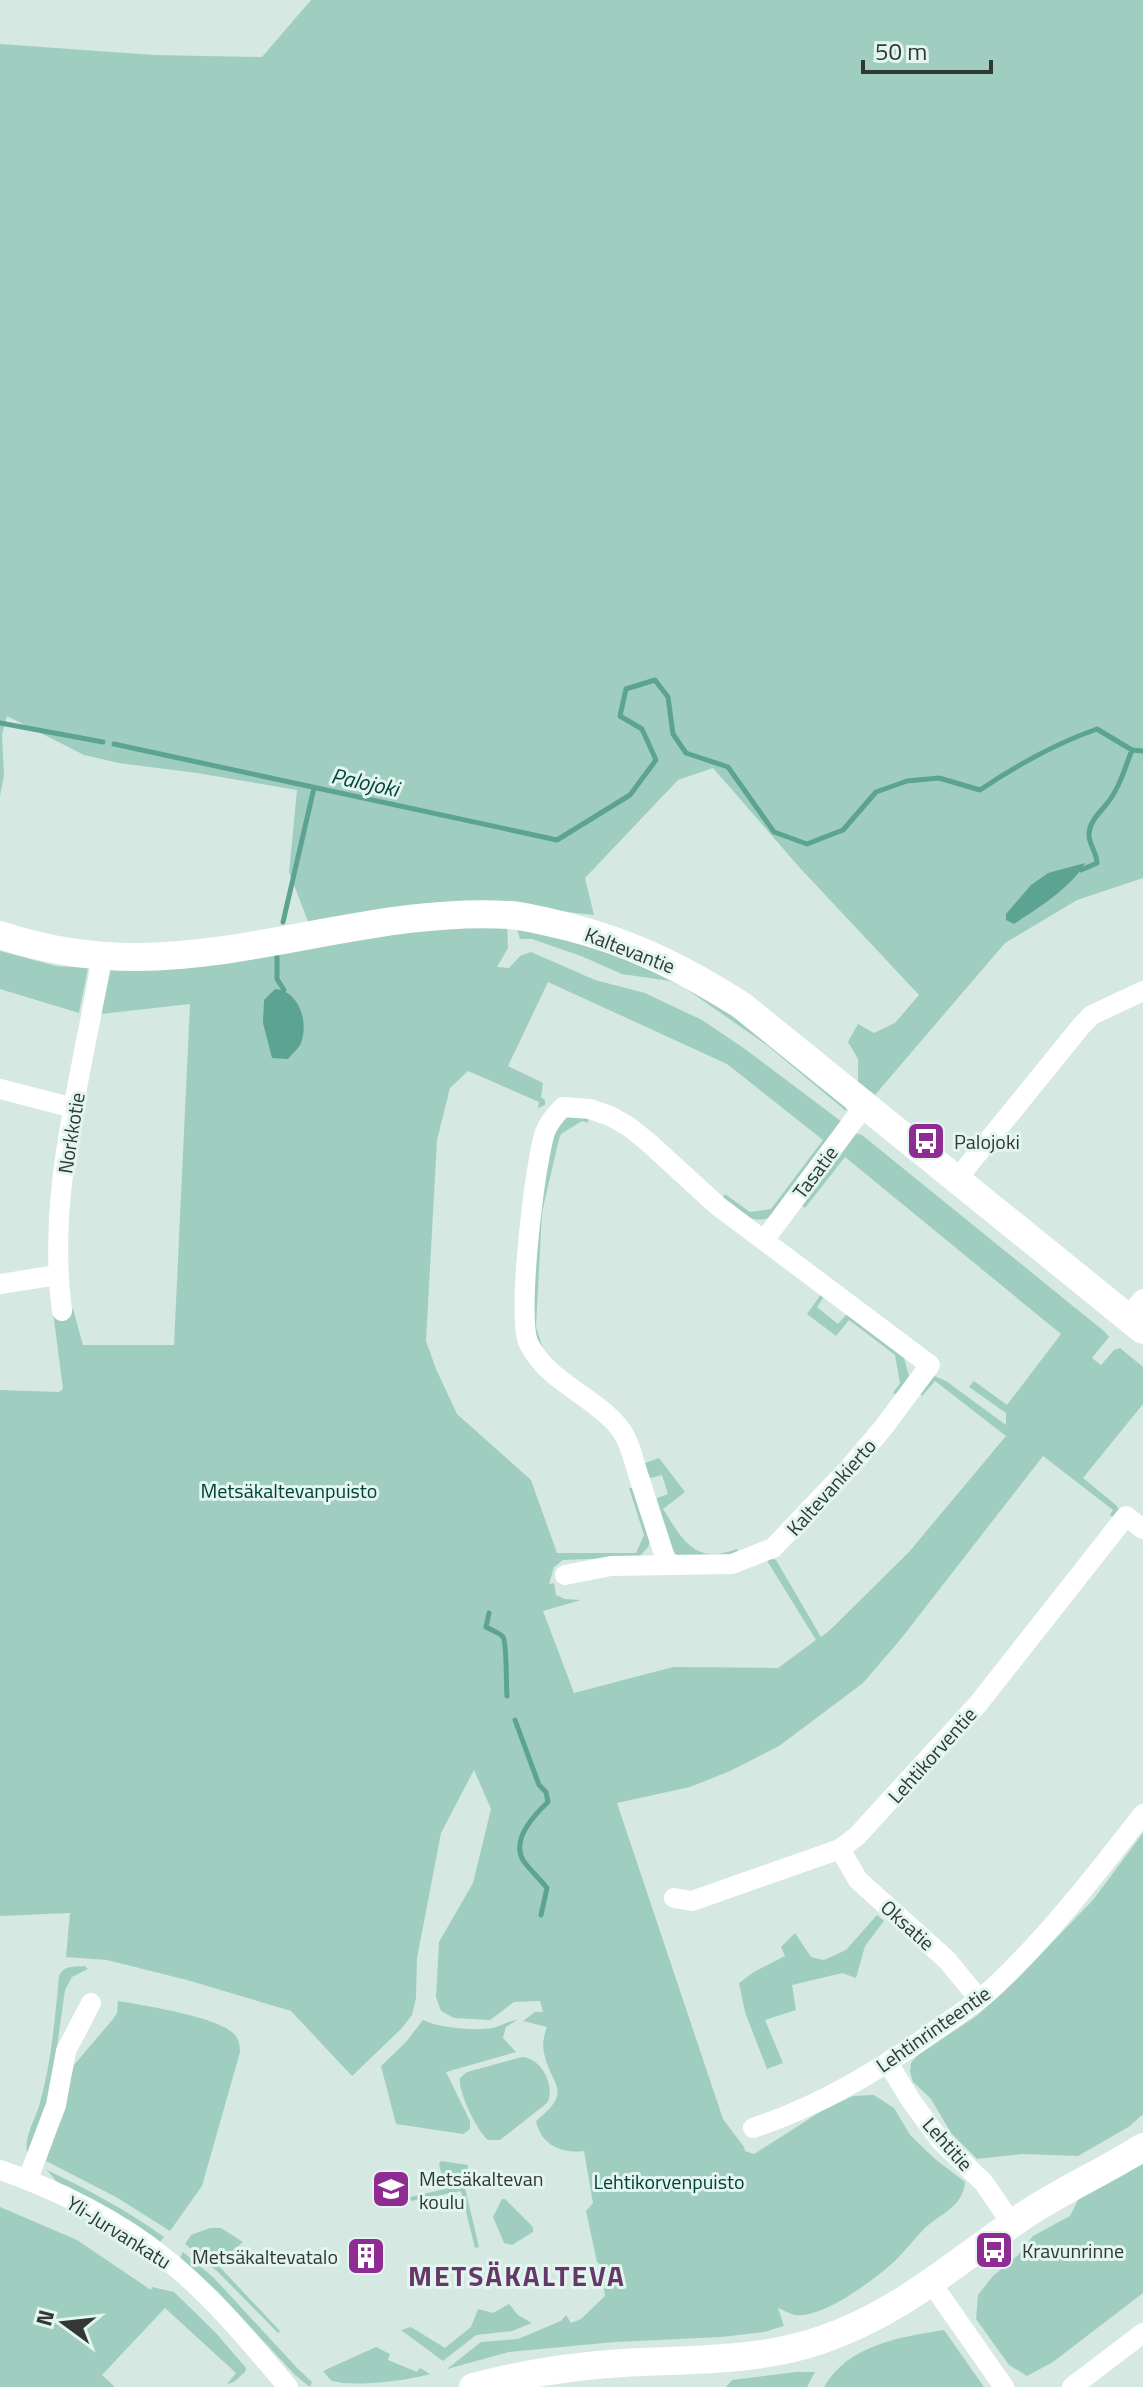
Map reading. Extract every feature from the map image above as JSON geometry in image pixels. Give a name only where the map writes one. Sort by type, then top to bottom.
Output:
[{"type":"street","name":"Kaltevantie","points":[[0,935],[65,952],[140,957],[216,950],[437,916],[500,915],[535,919],[598,934],[680,968],[741,1005],[957,1179],[1138,1316]]},
{"type":"street","name":"Norkkotie","points":[[62,1311],[56,1252],[62,1187],[102,956]]},
{"type":"street","points":[[957,1179],[1082,1025],[1092,1015],[1143,991]]},
{"type":"street","points":[[0,1089],[74,1108]]},
{"type":"street","name":"Tasatie","points":[[765,1239],[865,1105]]},
{"type":"street","name":"Kaltevankierto","points":[[563,1107],[610,1116],[628,1126],[718,1206],[930,1365],[850,1467],[773,1548],[732,1564],[667,1564],[626,1438],[611,1418],[548,1368],[526,1338],[530,1217],[545,1134],[552,1118],[563,1107]]},
{"type":"street","points":[[0,1284],[57,1275]]},
{"type":"street","name":"Lehtikorventie","points":[[674,1898],[692,1901],[840,1849],[857,1836],[978,1704],[1126,1516],[1143,1529]]},
{"type":"street","points":[[565,1575],[611,1566],[667,1564]]},
{"type":"street","name":"Lehtinrinteentie","points":[[753,2128],[787,2117],[848,2086],[888,2063],[979,1999],[1076,1898],[1143,1814]]},
{"type":"street","name":"Oksatie","points":[[840,1849],[858,1880],[947,1960],[979,1999]]},
{"type":"street","points":[[28,2179],[56,2105],[66,2051],[91,2003]]},
{"type":"street","name":"Lehtitie","points":[[888,2063],[934,2132],[984,2183],[1012,2224]]},
{"type":"street","points":[[473,2387],[545,2370],[723,2358],[821,2341],[898,2306],[1012,2224],[1143,2147]]},
{"type":"street","name":"Yli-Jurvankatu","points":[[0,2170],[28,2179],[78,2204],[165,2258],[216,2305],[288,2387]]},
{"type":"street","points":[[932,2284],[1004,2387]]},
{"type":"street","points":[[1072,2387],[1143,2333]]},
{"type":"green space","points":[[311,0],[1143,0],[1143,878],[1077,900],[1005,943],[875,1095],[858,1082],[858,1059],[848,1042],[858,1024],[874,1033],[895,1023],[919,995],[800,868],[713,768],[678,780],[585,878],[594,915],[524,907],[309,924],[289,872],[297,790],[84,755],[7,716],[2,735],[4,775],[0,796],[0,44],[154,55],[262,57]]},
{"type":"green space","points":[[507,923],[508,948],[497,967],[509,968],[520,956],[531,952],[595,980],[645,993],[702,1020],[842,1122],[773,1216],[752,1219],[721,1200],[725,1194],[750,1212],[771,1209],[823,1140],[727,1064],[548,982],[508,1066],[543,1083],[541,1097],[545,1105],[538,1108],[539,1102],[468,1071],[450,1088],[437,1140],[426,1341],[436,1369],[457,1414],[531,1480],[557,1553],[636,1553],[644,1535],[629,1488],[635,1488],[650,1541],[639,1557],[563,1560],[554,1567],[549,1584],[554,1583],[556,1595],[581,1600],[543,1611],[574,1693],[673,1667],[778,1668],[816,1640],[766,1559],[770,1558],[776,1560],[821,1637],[909,1552],[1006,1436],[935,1381],[922,1396],[919,1392],[932,1375],[946,1381],[1006,1425],[1006,1413],[969,1387],[974,1381],[1007,1405],[1061,1334],[845,1157],[805,1208],[801,1205],[854,1133],[862,1135],[1105,1332],[1109,1337],[1092,1358],[1101,1365],[1114,1350],[1120,1348],[1143,1367],[1143,1404],[1083,1478],[1116,1505],[1120,1511],[1114,1518],[1110,1515],[1113,1510],[1043,1456],[863,1683],[779,1746],[730,1771],[690,1787],[617,1803],[723,2119],[745,2151],[754,2154],[820,2112],[853,2096],[874,2095],[894,2108],[910,2135],[965,2182],[960,2198],[928,2225],[888,2267],[849,2296],[807,2315],[795,2315],[778,2308],[784,2326],[764,2332],[721,2337],[615,2342],[509,2352],[447,2369],[481,2342],[518,2339],[561,2321],[566,2315],[571,2323],[581,2319],[605,2296],[601,2265],[597,2262],[586,2211],[593,2203],[584,2151],[568,2151],[554,2146],[543,2136],[536,2121],[548,2111],[557,2095],[543,2050],[547,2027],[523,2021],[535,2012],[543,2012],[540,2001],[514,2002],[490,2020],[454,2018],[441,2011],[436,1997],[439,1942],[473,1883],[491,1809],[474,1770],[441,1833],[417,1958],[416,1998],[412,2015],[352,2076],[291,2011],[107,1960],[66,1957],[70,1913],[0,1916],[0,1390],[59,1392],[63,1389],[53,1312],[73,1309],[83,1345],[174,1345],[190,1004],[101,1014],[111,969],[354,935]]},
{"type":"green space","points":[[517,929],[615,949],[728,1007],[846,1105],[846,1111],[768,1046],[685,988],[670,981],[622,974],[532,939],[520,939]]},
{"type":"green space","points":[[0,951],[56,966],[88,968],[79,1013],[0,989]]},
{"type":"green space","points":[[588,1117],[588,1123],[582,1121],[561,1134],[542,1212],[536,1327],[542,1346],[539,1347],[535,1340],[533,1293],[537,1218],[555,1131],[565,1118]]},
{"type":"green space","points":[[822,1293],[823,1298],[817,1307],[838,1324],[846,1315],[851,1315],[904,1358],[909,1376],[898,1395],[893,1393],[900,1383],[895,1355],[849,1320],[836,1336],[807,1314]]},
{"type":"green space","points":[[659,1458],[685,1492],[663,1509],[677,1531],[700,1552],[710,1554],[737,1549],[740,1554],[683,1557],[672,1550],[655,1501],[668,1494],[662,1475],[647,1477],[643,1464]]},
{"type":"green space","points":[[1143,1833],[1143,2114],[1130,2126],[1078,2156],[1022,2154],[977,2159],[951,2133],[931,2099],[913,2082],[911,2063],[978,2015],[1018,1978],[1093,1900]]},
{"type":"green space","points":[[877,1915],[884,1921],[865,1946],[856,1978],[842,1973],[792,1985],[796,2010],[765,2020],[783,2063],[767,2069],[745,2012],[739,1983],[785,1956],[781,1947],[795,1933],[811,1957],[824,1960],[846,1950]]},
{"type":"green space","points":[[85,1966],[88,1969],[72,1977],[65,1990],[50,2096],[28,2153],[28,2137],[50,2058],[59,1976],[67,1968]]},
{"type":"green space","points":[[118,2001],[213,2022],[234,2034],[239,2045],[240,2052],[202,2186],[170,2231],[116,2197],[46,2161],[74,2065],[113,2019]]},
{"type":"green space","points":[[423,2020],[447,2027],[476,2029],[493,2028],[517,2020],[506,2027],[503,2038],[516,2052],[446,2072],[470,2121],[470,2129],[463,2134],[396,2124],[381,2066]]},
{"type":"green space","points":[[522,2057],[536,2062],[545,2074],[550,2089],[547,2103],[500,2140],[488,2140],[469,2111],[460,2078],[467,2072]]},
{"type":"green space","points":[[441,2161],[468,2165],[465,2188],[479,2247],[475,2248],[461,2191],[411,2201],[410,2197],[445,2189],[439,2164]]},
{"type":"green space","points":[[1143,2164],[1143,2293],[1053,2362],[1027,2376],[1009,2365],[976,2319],[978,2295],[1033,2236],[1070,2216],[1079,2198]]},
{"type":"green space","points":[[47,2170],[107,2201],[164,2237],[160,2242],[58,2183]]},
{"type":"green space","points":[[502,2199],[533,2227],[533,2232],[512,2245],[504,2243],[493,2217]]},
{"type":"green space","points":[[0,2207],[77,2240],[151,2290],[152,2287],[174,2292],[215,2332],[246,2368],[245,2372],[227,2384],[236,2373],[165,2308],[102,2375],[115,2387],[0,2387]]},
{"type":"green space","points":[[210,2228],[221,2228],[243,2242],[217,2264],[280,2331],[278,2333],[217,2271],[185,2244],[191,2235]]},
{"type":"green space","points":[[183,2252],[214,2278],[312,2382],[310,2387],[295,2375],[218,2292],[180,2258]]},
{"type":"green space","points":[[509,2304],[518,2315],[532,2323],[512,2331],[476,2335],[443,2361],[401,2330],[411,2327],[445,2348],[471,2327],[478,2309],[493,2313]]},
{"type":"green space","points":[[944,2330],[984,2387],[824,2387],[834,2373],[861,2352],[893,2340]]},
{"type":"green space","points":[[376,2347],[390,2354],[388,2360],[417,2372],[420,2368],[430,2374],[395,2381],[342,2383],[332,2381],[323,2371]]},
{"type":"green space","points":[[815,2372],[807,2387],[726,2387],[732,2380]]},
{"type":"shaded area","points":[[1085,863],[1063,889],[1043,904],[1014,924],[1006,920],[1006,914],[1031,885],[1048,873]]},
{"type":"shaded area","points":[[275,989],[296,1001],[303,1017],[301,1043],[288,1059],[272,1058],[263,1023],[264,1000]]},
{"type":"waterway","name":"Palojoki","points":[[114,744],[557,840],[630,795],[656,760],[642,729],[620,716],[626,689],[655,680],[668,697],[673,734],[686,753],[728,767],[774,832],[807,844],[843,830],[876,792],[907,781],[939,778],[980,790],[1036,756],[1097,729],[1132,750],[1143,751]]},
{"type":"waterway","name":"Palojoki","points":[[0,723],[103,742]]},
{"type":"waterway","points":[[1081,870],[1097,863],[1090,841],[1090,829],[1121,780],[1132,750]]},
{"type":"waterway","points":[[283,922],[314,788]]},
{"type":"waterway","points":[[277,957],[277,979],[284,990]]},
{"type":"waterway","points":[[489,1613],[486,1627],[500,1634],[504,1641],[507,1696]]},
{"type":"waterway","points":[[515,1720],[548,1802],[525,1830],[520,1847],[525,1863],[547,1888],[541,1915]]},
{"type":"place","name":"Palojoki","points":[[926,1141]]},
{"type":"place","name":"Metsäkaltevan koulu","points":[[391,2189]]},
{"type":"place","name":"Kravunrinne","points":[[994,2250]]},
{"type":"place","name":"Metsäkaltevatalo","points":[[366,2256]]},
{"type":"district","name":"METSÄKALTEVA","points":[[517,2275]]},
{"type":"park label","name":"Metsäkaltevanpuisto","points":[[289,1490]]},
{"type":"park label","name":"Lehtikorvenpuisto","points":[[669,2181]]}]
